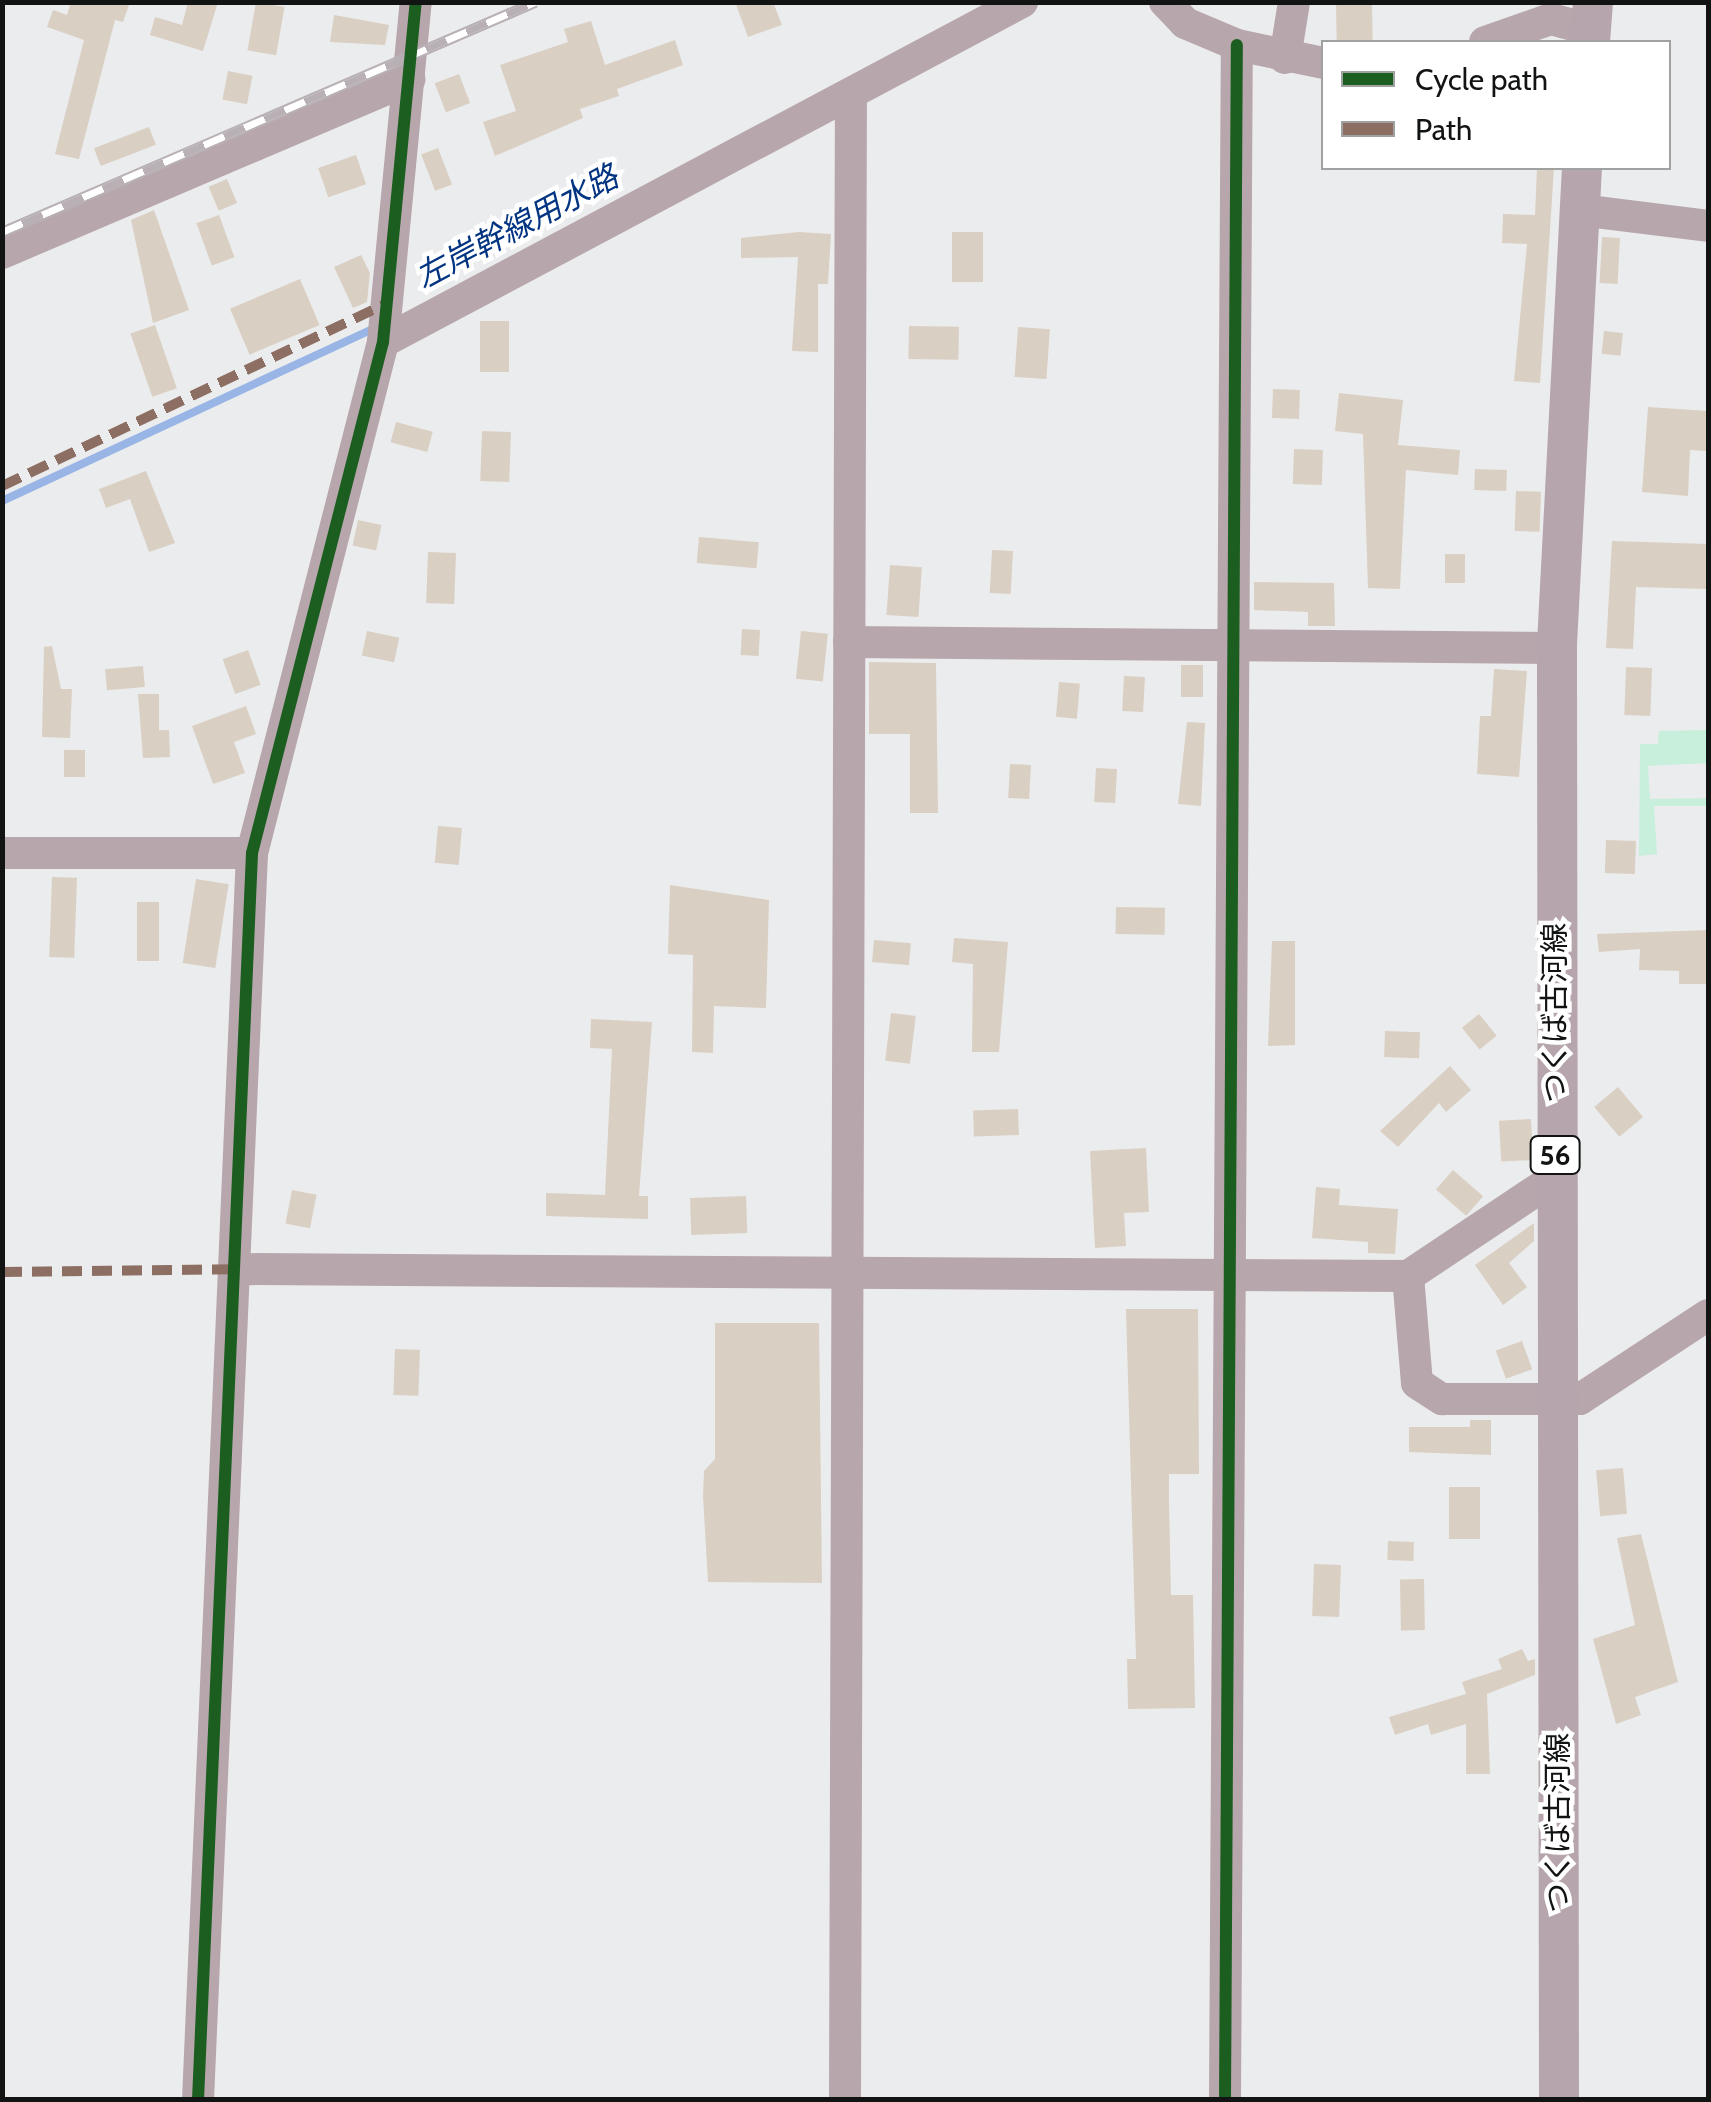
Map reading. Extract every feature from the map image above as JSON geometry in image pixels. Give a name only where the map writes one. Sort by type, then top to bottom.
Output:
[{"type":"main road","name":"つくば古河線","points":[[1558,2100],[1557,648],[1582,170]]},
{"type":"street","points":[[198,2100],[252,853],[383,342],[416,2]]},
{"type":"street","points":[[383,342],[851,97],[1022,2]]},
{"type":"street","points":[[1164,2],[1185,24],[1237,46],[1321,62]]},
{"type":"street","points":[[1285,58],[1294,2]]},
{"type":"street","points":[[1491,40],[1551,19],[1592,25]]},
{"type":"street","points":[[1225,2100],[1226,1272],[1237,46]]},
{"type":"street","points":[[2,252],[409,78]]},
{"type":"street","points":[[845,2100],[851,97]]},
{"type":"street","points":[[1580,210],[1708,226]]},
{"type":"street","points":[[849,642],[1557,648]]},
{"type":"street","points":[[2,853],[252,853]]},
{"type":"street","points":[[234,1269],[1408,1276],[1555,1178]]},
{"type":"street","points":[[1408,1276],[1417,1383],[1442,1400],[1580,1399],[1708,1316]]},
{"type":"green space","points":[[1708,730],[1708,763],[1648,766],[1650,799],[1708,798],[1708,806],[1654,806],[1657,854],[1639,856],[1640,744],[1658,744],[1659,731]]},
{"type":"building","points":[[71,2],[130,2],[123,22],[115,20],[79,159],[55,154],[84,40],[47,27],[53,10],[67,15]]},
{"type":"building","points":[[188,2],[218,2],[203,51],[150,35],[155,17],[182,25]]},
{"type":"building","points":[[256,2],[285,7],[276,55],[247,50]]},
{"type":"building","points":[[735,2],[773,2],[782,25],[748,37]]},
{"type":"building","points":[[1372,2],[1373,40],[1337,40],[1336,3]]},
{"type":"building","points":[[334,15],[389,25],[385,45],[330,42]]},
{"type":"building","points":[[591,21],[605,65],[675,40],[683,65],[617,89],[619,96],[580,109],[583,118],[495,156],[483,122],[516,111],[500,65],[568,42],[564,29]]},
{"type":"building","points":[[228,71],[253,76],[247,104],[222,99]]},
{"type":"building","points":[[459,74],[470,103],[446,112],[435,83]]},
{"type":"building","points":[[149,127],[156,145],[101,166],[94,148]]},
{"type":"building","points":[[438,148],[452,184],[435,191],[421,154]]},
{"type":"building","points":[[356,155],[366,184],[328,197],[318,168]]},
{"type":"building","points":[[1537,170],[1554,170],[1540,383],[1514,381],[1527,244],[1502,243],[1503,214],[1535,215]]},
{"type":"building","points":[[227,179],[237,203],[219,211],[209,187]]},
{"type":"building","points":[[154,210],[189,310],[153,323],[131,220]]},
{"type":"building","points":[[219,215],[234,257],[212,265],[196,223]]},
{"type":"building","points":[[799,232],[831,234],[828,284],[818,284],[818,352],[792,351],[798,257],[741,258],[741,238]]},
{"type":"building","points":[[952,232],[983,232],[983,282],[952,282]]},
{"type":"building","points":[[1602,237],[1620,238],[1618,284],[1600,283]]},
{"type":"building","points":[[361,255],[370,273],[367,302],[353,308],[334,267]]},
{"type":"building","points":[[300,279],[320,325],[250,355],[230,309]]},
{"type":"building","points":[[480,321],[509,321],[509,372],[480,372]]},
{"type":"building","points":[[155,325],[177,388],[152,397],[130,333]]},
{"type":"building","points":[[909,326],[959,327],[958,360],[908,359]]},
{"type":"building","points":[[1018,327],[1050,329],[1046,379],[1015,377]]},
{"type":"building","points":[[1604,331],[1623,333],[1620,356],[1602,354]]},
{"type":"building","points":[[1273,389],[1300,390],[1299,419],[1272,418]]},
{"type":"building","points":[[1339,393],[1403,400],[1398,445],[1460,450],[1458,475],[1406,470],[1400,589],[1368,588],[1363,434],[1335,431]]},
{"type":"building","points":[[1648,407],[1708,411],[1708,451],[1690,450],[1688,496],[1642,492]]},
{"type":"building","points":[[396,422],[433,432],[427,452],[391,442]]},
{"type":"building","points":[[482,431],[511,432],[509,482],[480,481]]},
{"type":"building","points":[[1294,449],[1323,450],[1322,485],[1293,484]]},
{"type":"building","points":[[1475,469],[1507,470],[1506,491],[1474,490]]},
{"type":"building","points":[[146,471],[175,543],[149,552],[130,499],[106,508],[99,489]]},
{"type":"building","points":[[1516,491],[1541,492],[1540,532],[1515,531]]},
{"type":"building","points":[[358,520],[381,525],[376,550],[353,545]]},
{"type":"building","points":[[699,537],[759,542],[757,568],[697,563]]},
{"type":"building","points":[[1612,541],[1708,544],[1708,589],[1636,587],[1633,649],[1606,648]]},
{"type":"building","points":[[992,550],[1013,551],[1011,594],[990,593]]},
{"type":"building","points":[[428,552],[456,553],[454,604],[426,603]]},
{"type":"building","points":[[1445,554],[1465,554],[1465,583],[1445,583]]},
{"type":"building","points":[[890,565],[922,567],[918,617],[887,615]]},
{"type":"building","points":[[1254,582],[1334,583],[1335,626],[1308,626],[1308,612],[1254,610]]},
{"type":"building","points":[[742,629],[760,630],[759,656],[741,655]]},
{"type":"building","points":[[367,631],[399,638],[394,662],[362,655]]},
{"type":"building","points":[[801,631],[828,634],[823,682],[796,679]]},
{"type":"building","points":[[52,646],[61,689],[72,689],[70,738],[42,737],[44,647]]},
{"type":"building","points":[[248,650],[261,685],[235,694],[223,659]]},
{"type":"building","points":[[869,662],[936,663],[938,813],[910,813],[910,734],[869,734]]},
{"type":"building","points":[[1181,665],[1203,665],[1203,697],[1181,697]]},
{"type":"building","points":[[143,666],[145,687],[107,690],[105,669]]},
{"type":"building","points":[[1626,667],[1652,668],[1650,716],[1624,715]]},
{"type":"building","points":[[1494,669],[1527,671],[1519,777],[1477,774],[1480,716],[1491,716]]},
{"type":"building","points":[[1124,676],[1145,677],[1143,712],[1122,711]]},
{"type":"building","points":[[1059,682],[1080,684],[1077,719],[1056,717]]},
{"type":"building","points":[[138,694],[159,694],[159,730],[169,730],[170,757],[143,758]]},
{"type":"building","points":[[246,706],[256,734],[234,742],[245,773],[213,784],[192,726]]},
{"type":"building","points":[[1187,722],[1205,723],[1201,806],[1178,804]]},
{"type":"building","points":[[64,750],[85,750],[85,777],[64,777]]},
{"type":"building","points":[[1010,764],[1031,765],[1029,799],[1008,798]]},
{"type":"building","points":[[1096,768],[1117,769],[1115,803],[1094,802]]},
{"type":"building","points":[[438,826],[462,828],[459,865],[435,863]]},
{"type":"building","points":[[1606,840],[1636,841],[1635,874],[1605,873]]},
{"type":"building","points":[[52,877],[77,878],[74,958],[49,957]]},
{"type":"building","points":[[196,879],[229,884],[215,968],[183,963]]},
{"type":"building","points":[[670,885],[769,900],[766,1008],[714,1006],[713,1053],[692,1052],[693,955],[668,954]]},
{"type":"building","points":[[137,902],[159,902],[159,961],[137,961]]},
{"type":"building","points":[[1116,907],[1165,908],[1165,935],[1116,934]]},
{"type":"building","points":[[1708,930],[1708,984],[1679,984],[1679,971],[1639,970],[1640,949],[1599,952],[1597,934]]},
{"type":"building","points":[[954,938],[1008,942],[999,1052],[972,1052],[973,964],[952,962]]},
{"type":"building","points":[[874,940],[911,943],[909,965],[872,962]]},
{"type":"building","points":[[1272,941],[1295,941],[1295,1045],[1268,1046]]},
{"type":"building","points":[[891,1013],[916,1016],[910,1064],[885,1061]]},
{"type":"building","points":[[1479,1014],[1497,1036],[1480,1050],[1462,1028]]},
{"type":"building","points":[[591,1019],[652,1022],[639,1196],[648,1196],[648,1219],[546,1216],[546,1193],[605,1195],[612,1049],[590,1048]]},
{"type":"building","points":[[1385,1031],[1420,1032],[1419,1058],[1384,1057]]},
{"type":"building","points":[[1450,1066],[1471,1090],[1446,1112],[1439,1103],[1398,1147],[1380,1131]]},
{"type":"building","points":[[1618,1087],[1643,1117],[1619,1137],[1594,1107]]},
{"type":"building","points":[[1018,1109],[1019,1135],[974,1137],[973,1111]]},
{"type":"building","points":[[1531,1119],[1533,1160],[1501,1162],[1499,1121]]},
{"type":"building","points":[[1146,1148],[1149,1212],[1124,1213],[1126,1246],[1095,1248],[1090,1151]]},
{"type":"building","points":[[1453,1170],[1483,1196],[1466,1216],[1436,1190]]},
{"type":"building","points":[[1316,1187],[1340,1189],[1339,1205],[1398,1209],[1395,1254],[1368,1253],[1368,1242],[1312,1238]]},
{"type":"building","points":[[292,1190],[317,1195],[310,1228],[286,1223]]},
{"type":"building","points":[[746,1196],[747,1233],[691,1235],[690,1198]]},
{"type":"building","points":[[1534,1223],[1534,1241],[1509,1263],[1527,1287],[1503,1305],[1475,1265]]},
{"type":"building","points":[[1126,1309],[1198,1309],[1199,1474],[1169,1474],[1171,1595],[1193,1595],[1195,1708],[1128,1709],[1127,1659],[1136,1659]]},
{"type":"building","points":[[715,1323],[819,1323],[822,1583],[708,1582],[703,1496],[704,1471],[715,1459]]},
{"type":"building","points":[[1522,1341],[1532,1369],[1506,1379],[1496,1351]]},
{"type":"building","points":[[395,1349],[420,1350],[418,1396],[393,1395]]},
{"type":"building","points":[[1470,1420],[1491,1420],[1491,1455],[1409,1452],[1409,1427],[1470,1427]]},
{"type":"building","points":[[1623,1468],[1627,1514],[1600,1516],[1596,1470]]},
{"type":"building","points":[[1449,1487],[1480,1487],[1480,1539],[1449,1539]]},
{"type":"building","points":[[1641,1534],[1678,1682],[1635,1697],[1641,1715],[1616,1724],[1593,1639],[1635,1625],[1617,1538]]},
{"type":"building","points":[[1388,1541],[1414,1542],[1413,1561],[1387,1560]]},
{"type":"building","points":[[1314,1564],[1341,1565],[1339,1617],[1312,1616]]},
{"type":"building","points":[[1400,1579],[1424,1579],[1425,1630],[1401,1630]]},
{"type":"building","points":[[1522,1649],[1528,1661],[1535,1659],[1535,1675],[1487,1694],[1490,1774],[1466,1774],[1466,1724],[1431,1735],[1428,1724],[1395,1735],[1389,1717],[1466,1694],[1462,1682],[1502,1669],[1498,1659]]},
{"type":"waterway","name":"左岸幹線用水路","points":[[2,501],[373,329]]},
{"type":"railway","points":[[2,232],[535,2]]},
{"type":"marked path","points":[[2,486],[389,302]]},
{"type":"marked path","points":[[2,1272],[234,1269]]},
{"type":"cycle path","points":[[198,2100],[252,853],[383,342],[416,2]]},
{"type":"cycle path","points":[[1225,2100],[1237,45]]}]
